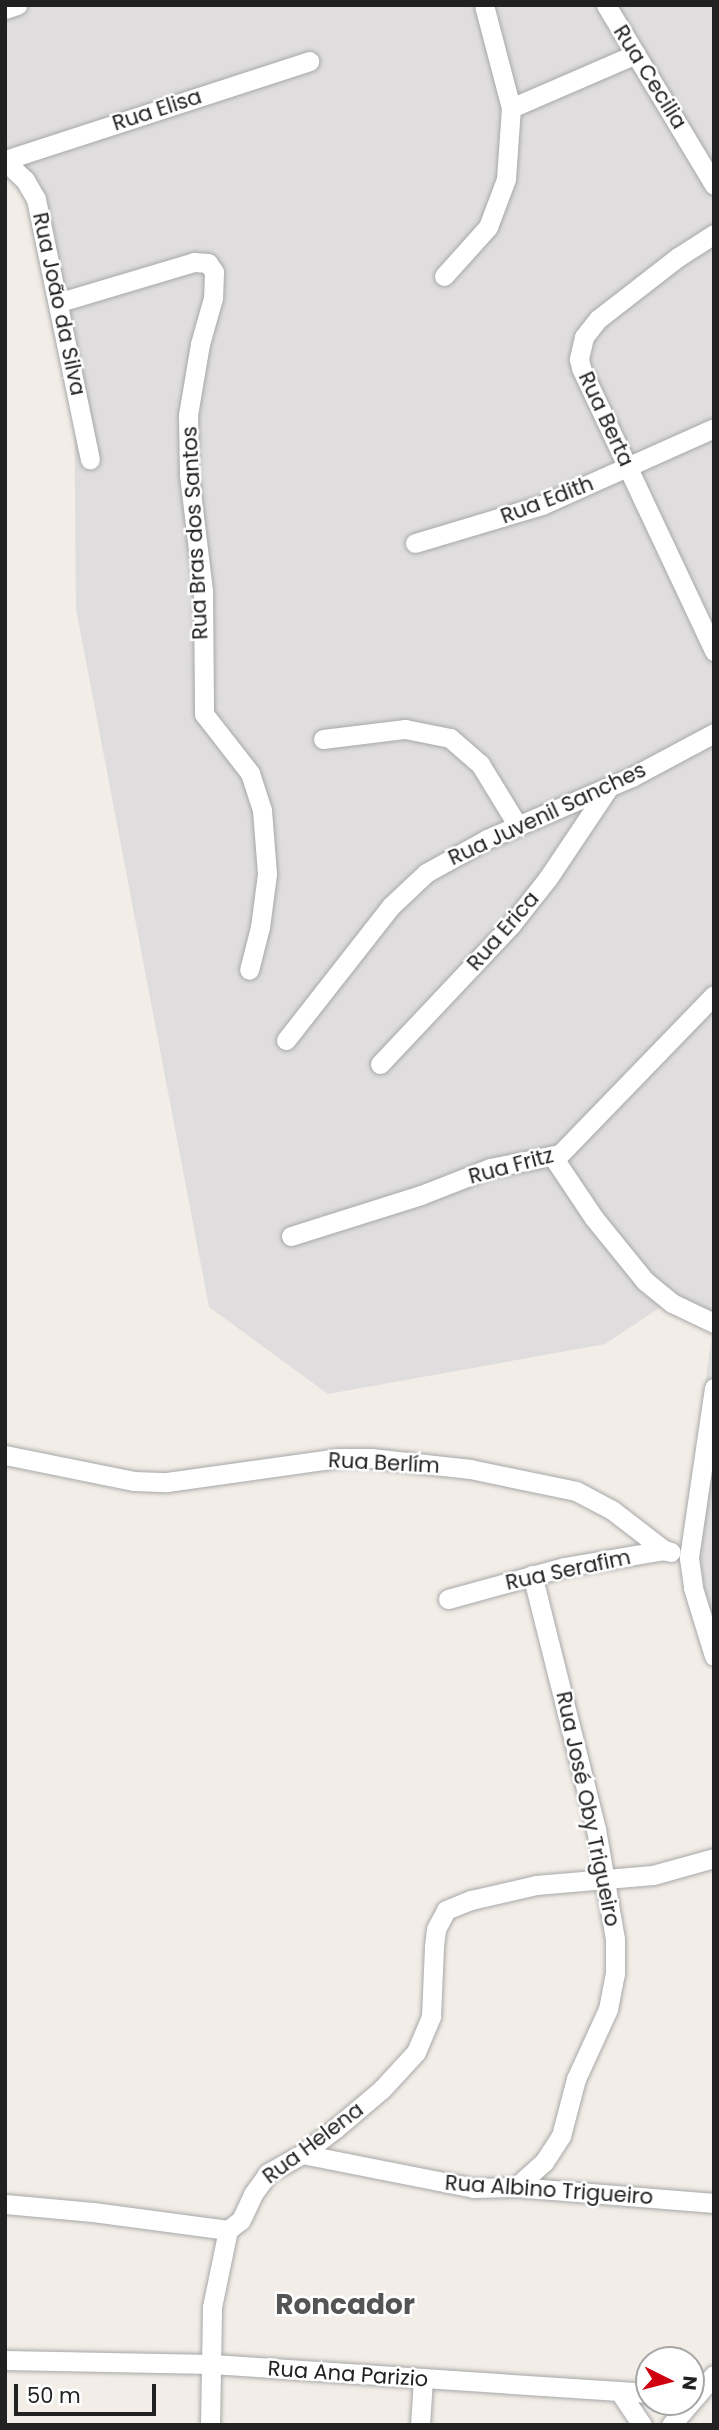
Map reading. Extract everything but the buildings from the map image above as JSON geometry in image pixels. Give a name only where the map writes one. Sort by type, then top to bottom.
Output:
[{"type":"street","points":[[5,9],[17,5]]},
{"type":"street","points":[[443,276],[488,227],[506,179],[511,108],[484,5]]},
{"type":"street","name":"Rua Cecilia","points":[[606,5],[714,185]]},
{"type":"street","points":[[511,108],[636,54]]},
{"type":"street","name":"Rua Elisa","points":[[5,160],[309,61]]},
{"type":"street","name":"Rua João da Silva","points":[[5,160],[25,180],[36,199],[60,302],[90,459]]},
{"type":"street","name":"Rua Berta","points":[[714,234],[617,302],[584,337],[580,350],[581,368],[714,651]]},
{"type":"street","name":"Rua Bras dos Santos","points":[[60,302],[194,262],[208,263],[215,272],[213,298],[200,344],[188,415],[189,475],[202,591],[204,714],[250,773],[262,810],[267,874],[260,927],[249,970]]},
{"type":"street","name":"Rua Edith","points":[[415,543],[542,505],[714,428]]},
{"type":"street","points":[[323,739],[405,729],[450,738],[480,764],[518,825]]},
{"type":"street","name":"Rua Juvenil Sanches","points":[[286,1040],[391,906],[416,881],[452,857],[518,825],[610,786],[714,733]]},
{"type":"street","name":"Rua Erica","points":[[380,1063],[511,925],[548,878],[610,786]]},
{"type":"street","name":"Rua Fritz","points":[[291,1236],[421,1195],[490,1168],[553,1157],[575,1142],[714,995]]},
{"type":"street","points":[[553,1157],[594,1218],[645,1281],[672,1303],[714,1323]]},
{"type":"street","points":[[714,1388],[689,1558],[693,1588],[714,1656]]},
{"type":"street","name":"Rua Berlím","points":[[5,1455],[134,1480],[167,1482],[337,1458],[409,1461],[470,1469],[576,1492],[612,1510],[664,1550]]},
{"type":"street","name":"Rua Serafim","points":[[448,1599],[532,1575],[664,1550],[689,1558]]},
{"type":"street","name":"Rua José Oby Trigueiro","points":[[516,2187],[544,2162],[561,2136],[576,2079],[608,2009],[615,1974],[615,1939],[605,1879],[559,1673],[532,1575]]},
{"type":"street","points":[[605,1879],[653,1875],[714,1858]]},
{"type":"street","name":"Rua Helena","points":[[210,2425],[212,2307],[228,2230],[241,2220],[253,2194],[268,2173],[302,2154],[382,2089],[416,2052],[431,2016],[434,1947],[443,1915],[459,1903],[536,1885],[605,1879]]},
{"type":"street","name":"Rua Albino Trigueiro","points":[[302,2154],[456,2185],[516,2187],[714,2203]]},
{"type":"street","points":[[5,2204],[106,2213],[228,2230]]},
{"type":"street","name":"Rua Ana Parizio","points":[[5,2360],[212,2364],[635,2392]]},
{"type":"street","points":[[420,2425],[423,2379]]},
{"type":"street","points":[[620,2391],[642,2425]]},
{"type":"shaded area","points":[[5,5],[714,5],[714,1658],[683,1562],[713,1324],[664,1305],[605,1344],[328,1394],[209,1307],[76,609],[74,378],[31,189],[5,165]]},
{"type":"district","name":"Roncador","points":[[345,2305]]}]
